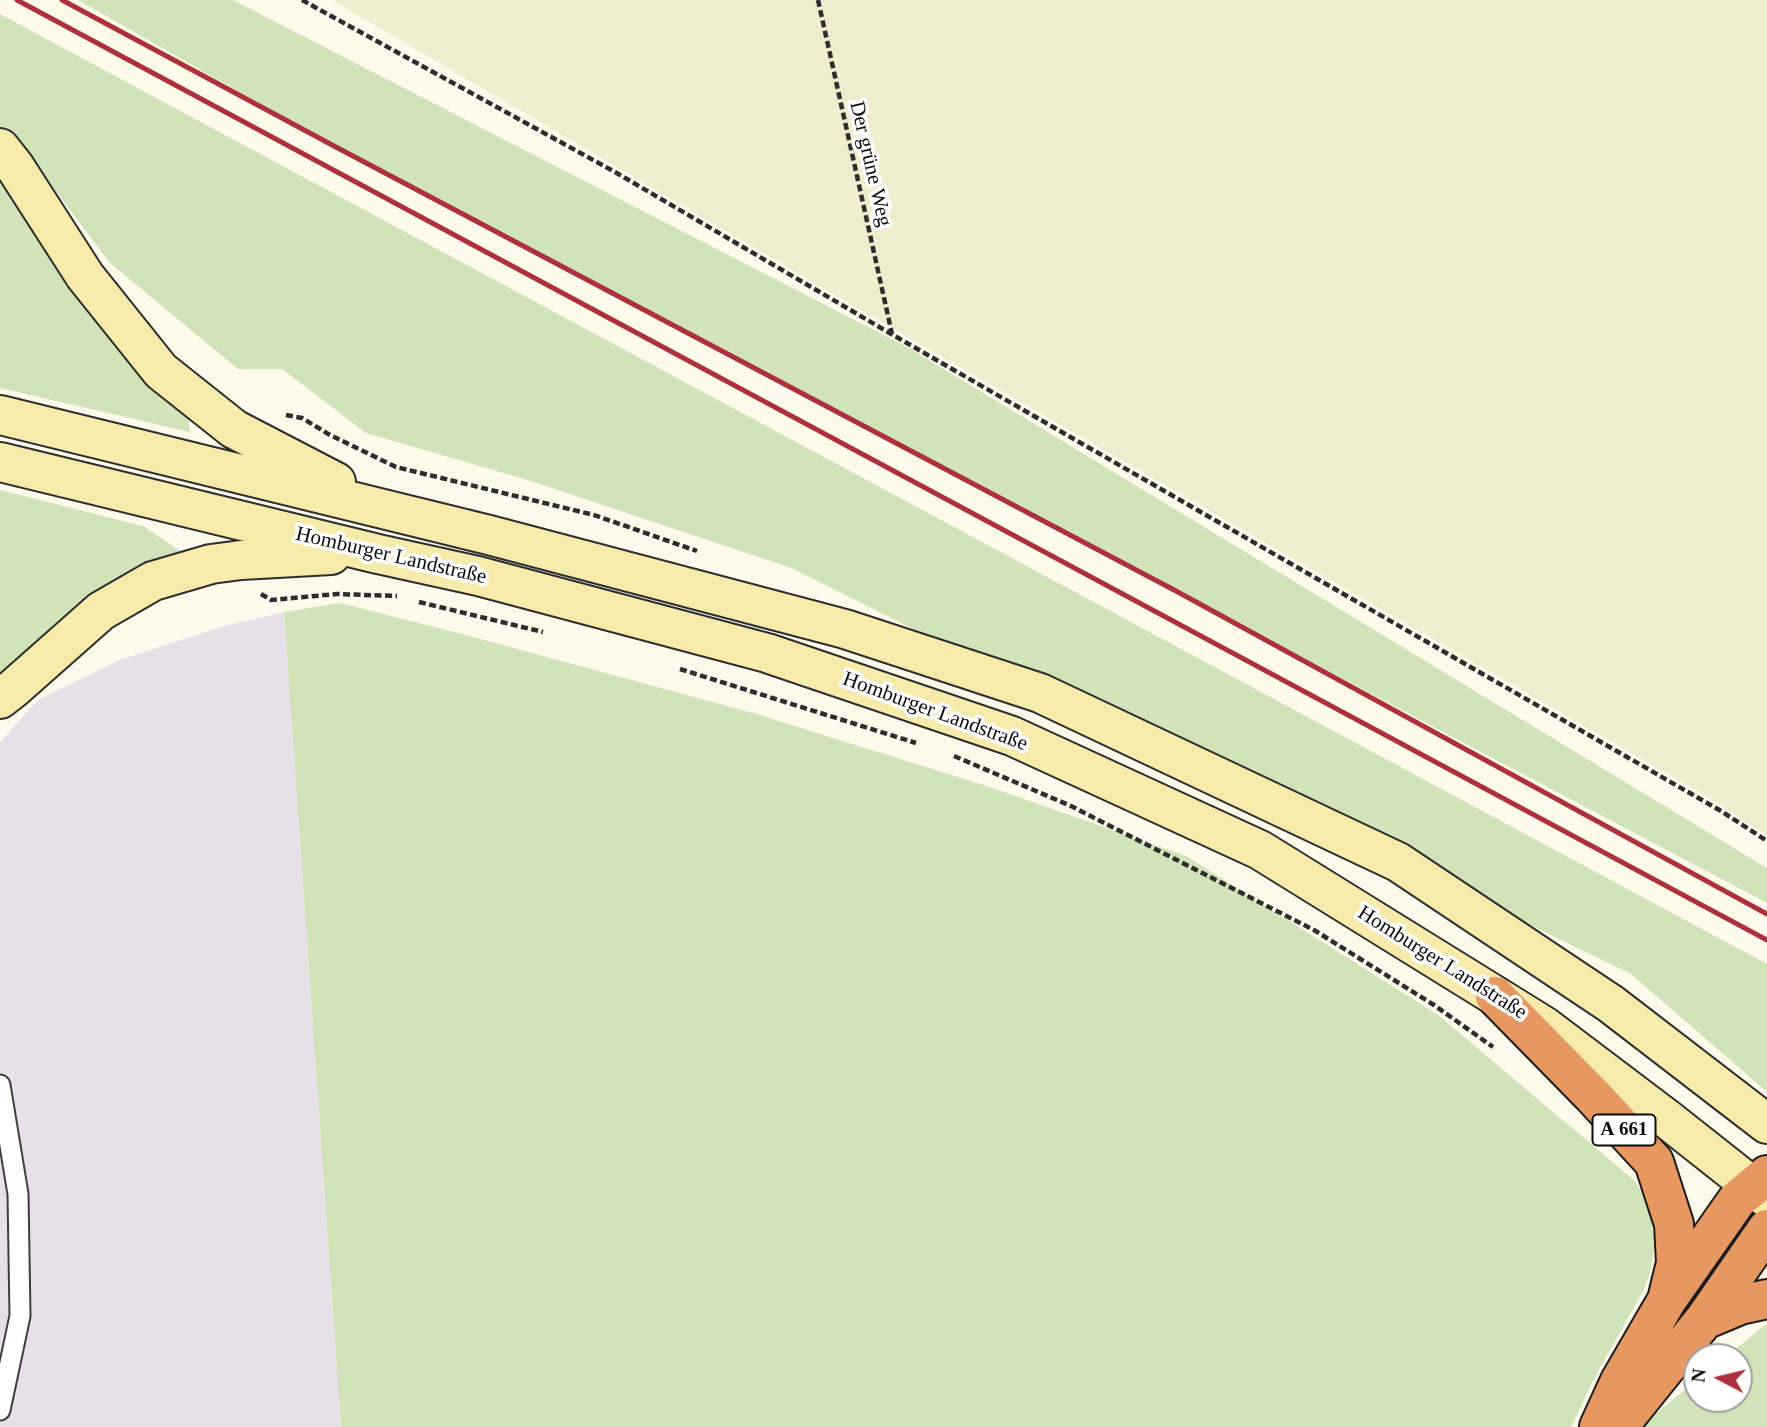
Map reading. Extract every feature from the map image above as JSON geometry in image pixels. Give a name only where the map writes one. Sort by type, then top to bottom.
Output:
[{"type":"highway","name":"A 661","points":[[1495,996],[1654,1162],[1674,1224],[1676,1263],[1667,1300],[1620,1381],[1600,1427]]},
{"type":"highway","points":[[1667,1300],[1737,1200],[1762,1187]]},
{"type":"highway","points":[[1618,1427],[1704,1320],[1767,1229]]},
{"type":"highway","points":[[1704,1320],[1740,1305],[1767,1299]]},
{"type":"main road","points":[[0,148],[85,276],[161,370],[234,429],[387,510]]},
{"type":"main road","name":"Homburger Landstraße","points":[[0,415],[489,535],[845,629],[1040,693],[1398,862],[1611,1004],[1767,1124]]},
{"type":"main road","name":"Homburger Landstraße","points":[[0,462],[478,576],[767,653],[1012,736],[1260,850],[1544,1026],[1762,1187]]},
{"type":"main road","points":[[0,699],[101,611],[153,581],[211,564],[241,560],[378,554]]},
{"type":"lane","points":[[0,1085],[18,1194],[20,1316],[0,1410]]},
{"type":"path","points":[[302,0],[615,172],[892,335],[1721,811],[1767,841]]},
{"type":"path","name":"Der grüne Weg","points":[[818,0],[892,335]]},
{"type":"path","points":[[259,593],[271,600],[337,594],[397,596]]},
{"type":"path","points":[[411,600],[546,633]]},
{"type":"path","points":[[678,668],[921,745]]},
{"type":"path","points":[[947,753],[1071,806],[1314,930],[1434,1005],[1496,1049]]},
{"type":"shaded area","points":[[332,0],[1767,0],[1767,835],[1706,796],[852,305]]},
{"type":"shaded area","points":[[284,612],[341,1427],[0,1427],[0,742],[38,700],[120,660],[224,626]]},
{"type":"green space","points":[[78,0],[233,0],[909,348],[1767,868],[1767,903],[334,146]]},
{"type":"green space","points":[[0,14],[1767,964],[1767,1092],[1631,974],[1040,692],[791,568],[531,481],[366,433],[282,369],[238,369],[110,263],[18,141],[0,126]]},
{"type":"green space","points":[[0,180],[187,410],[190,432],[0,388]]},
{"type":"green space","points":[[0,490],[143,526],[180,551],[84,603],[0,683]]},
{"type":"green space","points":[[340,603],[753,713],[990,787],[1186,856],[1438,1015],[1635,1181],[1648,1206],[1654,1248],[1644,1290],[1597,1373],[1571,1427],[341,1427],[284,612]]},
{"type":"green space","points":[[1767,1325],[1767,1427],[1643,1427],[1683,1391],[1683,1413],[1753,1413],[1753,1343],[1743,1343]]},
{"type":"railway","points":[[17,0],[1767,940]]},
{"type":"railway","points":[[62,0],[1176,591],[1767,914]]}]
